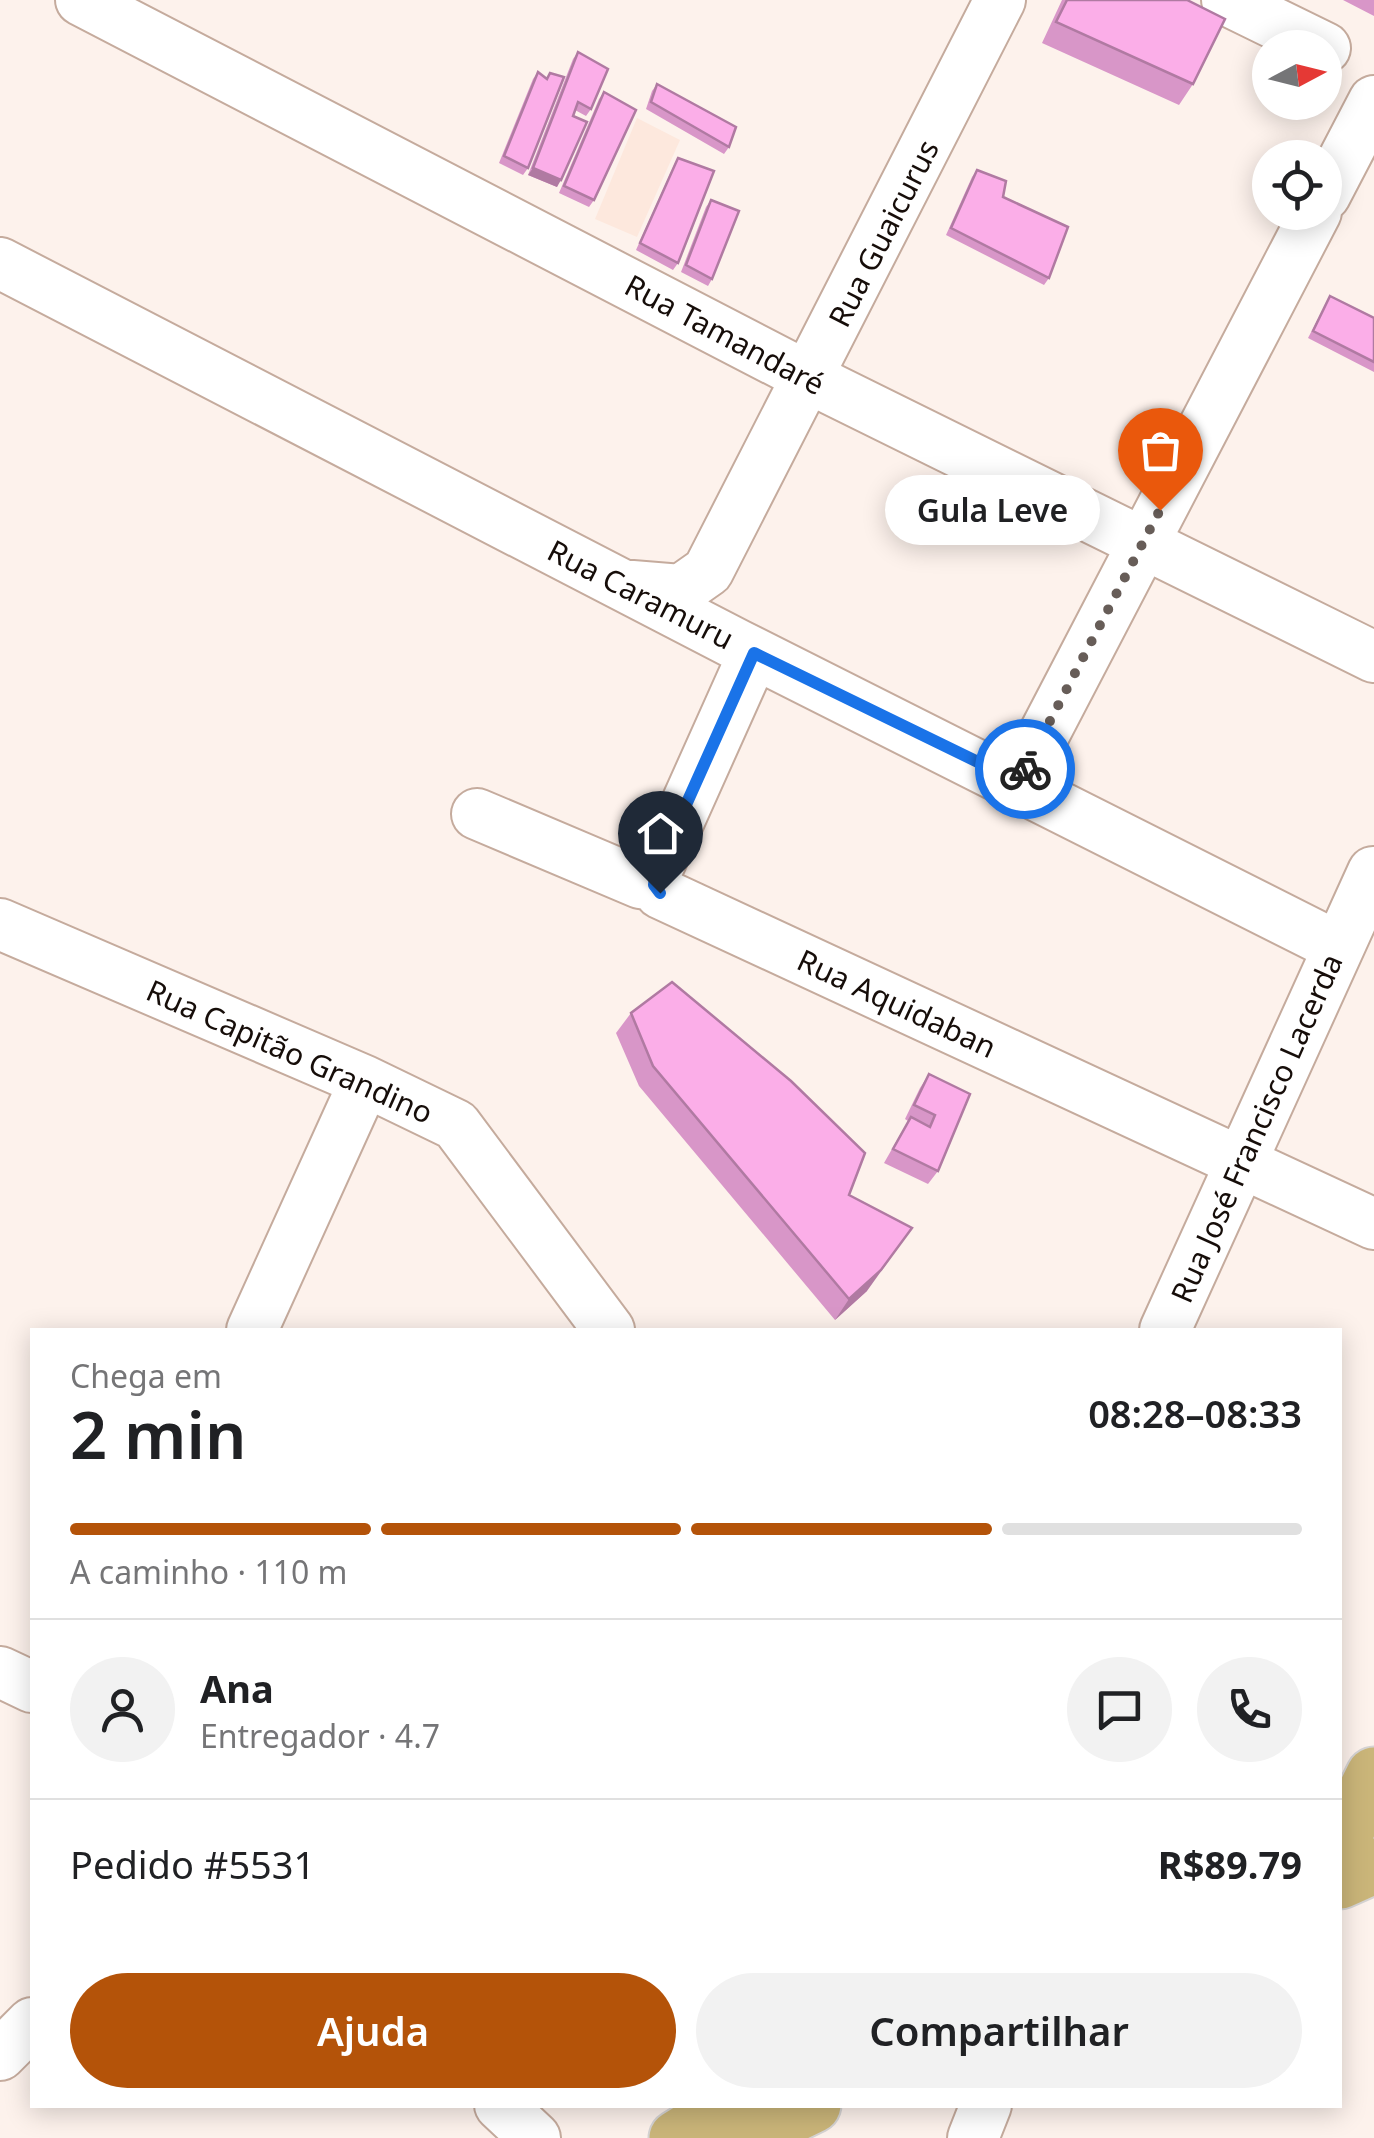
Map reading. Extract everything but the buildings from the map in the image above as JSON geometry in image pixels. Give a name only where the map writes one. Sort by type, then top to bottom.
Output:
[{"type":"main road","points":[[1354,1850],[1374,1775]]},
{"type":"main road","points":[[677,2138],[725,2108]]},
{"type":"main road","points":[[746,2138],[808,2108]]},
{"type":"street","name":"Rua Tamandaré","points":[[81,0],[811,378],[1374,657]]},
{"type":"street","name":"Rua Guaicurus","points":[[708,571],[811,378],[1000,0]]},
{"type":"street","points":[[1227,0],[1288,30]]},
{"type":"street","points":[[1342,56],[1374,72]]},
{"type":"street","points":[[1342,162],[1374,100]]},
{"type":"street","points":[[1019,782],[1307,230]]},
{"type":"street","name":"Rua Caramuru","points":[[0,263],[746,649],[1019,782],[1338,946]]},
{"type":"street","points":[[627,586],[681,590],[708,571]]},
{"type":"street","points":[[654,885],[655,874],[746,649],[711,612],[708,571]]},
{"type":"street","name":"Rua Aquidaban","points":[[477,814],[640,884],[654,885],[678,901],[1374,1224]]},
{"type":"street","name":"Rua José Francisco Lacerda","points":[[1166,1328],[1373,872]]},
{"type":"street","name":"Rua Capitão Grandino","points":[[0,924],[365,1080],[456,1126],[608,1328]]},
{"type":"street","points":[[253,1328],[365,1080]]},
{"type":"street","points":[[0,1672],[30,1687]]},
{"type":"street","points":[[0,2055],[30,2025]]},
{"type":"street","points":[[503,2108],[535,2138]]},
{"type":"shaded area","points":[[637,118],[680,140],[637,237],[595,219]]},
{"type":"way so far","points":[[1025,769],[1160,510]]},
{"type":"place","name":"Gula Leve","points":[[1160,510]]},
{"type":"route","points":[[660,893],[654,885],[655,874],[754,653],[1019,782],[1025,769]]}]
